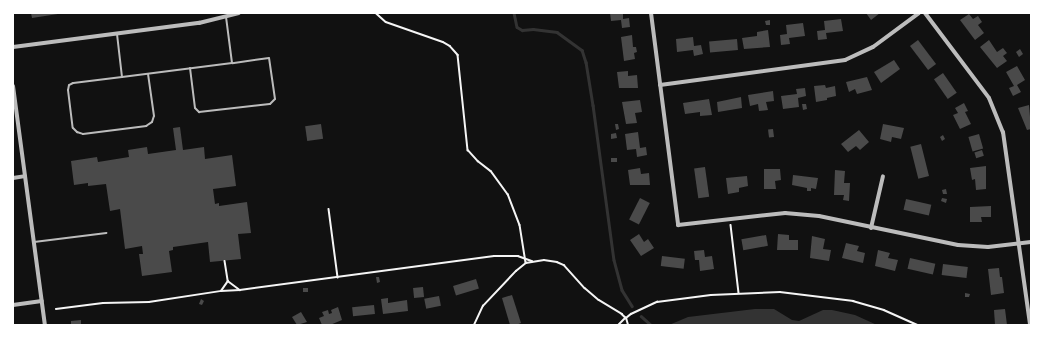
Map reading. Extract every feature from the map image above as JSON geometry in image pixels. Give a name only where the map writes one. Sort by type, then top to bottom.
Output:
[{"type":"street","points":[[13,47],[199,23],[239,13]]},
{"type":"street","points":[[651,13],[678,225],[785,213],[819,216],[958,245],[988,246],[1031,242]]},
{"type":"street","points":[[660,85],[845,60],[873,47],[919,13]]},
{"type":"street","points":[[925,13],[980,85],[996,114],[1005,143],[1030,325]]},
{"type":"street","points":[[13,86],[45,325]]},
{"type":"street","points":[[13,178],[25,176]]},
{"type":"street","points":[[871,228],[883,176]]},
{"type":"street","points":[[13,305],[42,301]]},
{"type":"lane","points":[[226,17],[232,63]]},
{"type":"lane","points":[[116,34],[122,77]]},
{"type":"lane","points":[[148,74],[154,116],[152,122],[146,126],[83,134],[77,132],[73,128],[68,90],[69,85],[73,83],[148,74],[190,68],[270,58],[275,99],[270,104],[198,112],[195,108],[190,68]]},
{"type":"lane","points":[[34,242],[106,233]]},
{"type":"path","points":[[376,13],[386,22],[443,42],[450,46],[458,55],[468,150],[478,161],[491,171],[508,194],[520,225],[526,263]]},
{"type":"path","points":[[329,209],[338,277]]},
{"type":"path","points":[[730,219],[739,293]]},
{"type":"path","points":[[56,309],[103,302],[149,302],[494,256],[511,255],[526,258],[532,261]]},
{"type":"path","points":[[221,292],[228,281],[225,261]]},
{"type":"path","points":[[474,325],[483,306],[516,271],[526,263],[532,261],[557,262],[564,265],[585,288],[599,300],[622,314],[626,318],[628,325]]},
{"type":"path","points":[[228,281],[240,290]]},
{"type":"path","points":[[619,325],[631,314],[657,302],[680,298],[739,293],[796,293],[853,300],[884,310],[918,325]]},
{"type":"shaded area","points":[[755,309],[774,309],[792,320],[799,321],[823,310],[832,310],[855,315],[877,325],[669,325],[688,317]]},
{"type":"building","points":[[31,13],[58,13],[58,14],[32,18]]},
{"type":"building","points":[[610,13],[623,13],[623,19],[629,18],[630,27],[622,28],[621,20],[611,21]]},
{"type":"building","points":[[866,13],[880,13],[871,20]]},
{"type":"building","points":[[969,14],[973,19],[978,16],[982,22],[978,25],[984,33],[975,40],[960,20]]},
{"type":"building","points":[[841,19],[843,31],[826,33],[827,39],[818,40],[817,31],[825,30],[824,21]]},
{"type":"building","points":[[770,20],[770,25],[766,25],[765,21]]},
{"type":"building","points":[[803,23],[805,36],[789,38],[790,44],[781,45],[780,35],[787,34],[786,25]]},
{"type":"building","points":[[768,30],[770,47],[744,49],[742,38],[757,36],[757,32]]},
{"type":"building","points":[[632,35],[633,47],[636,47],[637,52],[634,53],[635,59],[624,61],[621,37]]},
{"type":"building","points":[[693,37],[694,46],[701,45],[703,54],[694,56],[693,50],[677,52],[676,39]]},
{"type":"building","points":[[737,39],[738,50],[710,52],[709,41]]},
{"type":"building","points":[[918,40],[936,64],[928,70],[910,46]]},
{"type":"building","points":[[989,40],[997,52],[1003,48],[1007,53],[1003,56],[1007,61],[997,68],[980,47]]},
{"type":"building","points":[[1020,49],[1023,54],[1019,57],[1016,52]]},
{"type":"building","points":[[894,60],[900,69],[881,83],[874,72]]},
{"type":"building","points":[[1017,66],[1025,80],[1017,85],[1021,92],[1013,96],[1009,88],[1014,86],[1006,72]]},
{"type":"building","points":[[628,71],[628,76],[637,75],[638,88],[619,88],[617,72]]},
{"type":"building","points":[[943,73],[957,93],[948,99],[934,79]]},
{"type":"building","points":[[867,77],[872,90],[857,94],[855,89],[849,92],[846,82]]},
{"type":"building","points":[[825,85],[826,88],[835,86],[836,96],[827,98],[827,100],[816,102],[814,86]]},
{"type":"building","points":[[805,88],[806,96],[798,98],[799,107],[783,109],[781,96],[797,94],[796,89]]},
{"type":"building","points":[[773,91],[774,101],[766,102],[768,110],[759,111],[758,104],[750,106],[748,95]]},
{"type":"building","points":[[741,97],[742,108],[718,112],[717,102]]},
{"type":"building","points":[[709,99],[712,115],[700,116],[700,112],[685,114],[683,103]]},
{"type":"building","points":[[640,100],[642,112],[635,113],[637,123],[626,124],[622,102]]},
{"type":"building","points":[[964,103],[968,111],[965,112],[971,124],[960,129],[953,115],[958,113],[955,108]]},
{"type":"building","points":[[802,104],[806,104],[807,109],[803,110]]},
{"type":"building","points":[[1029,105],[1031,129],[1027,130],[1018,108]]},
{"type":"building","points":[[321,124],[323,139],[307,141],[305,126]]},
{"type":"building","points":[[615,124],[618,124],[619,129],[616,130]]},
{"type":"building","points":[[883,124],[904,128],[901,139],[892,137],[891,142],[880,139]]},
{"type":"building","points":[[180,127],[183,150],[204,147],[205,159],[232,155],[236,186],[213,189],[215,204],[219,203],[219,206],[247,202],[251,233],[238,234],[241,259],[210,262],[208,242],[173,247],[173,250],[169,251],[172,272],[142,276],[139,254],[143,254],[142,246],[125,249],[120,209],[110,211],[106,184],[88,186],[88,183],[74,185],[71,161],[97,157],[98,162],[129,157],[128,150],[147,147],[148,154],[176,150],[173,128]]},
{"type":"building","points":[[773,129],[774,137],[769,138],[768,130]]},
{"type":"building","points":[[859,130],[869,142],[860,150],[856,146],[848,152],[841,144]]},
{"type":"building","points":[[638,132],[640,148],[646,147],[647,155],[637,157],[636,149],[627,150],[625,134]]},
{"type":"building","points":[[616,133],[617,138],[611,139],[611,134]]},
{"type":"building","points":[[979,134],[983,148],[973,151],[968,137]]},
{"type":"building","points":[[943,135],[945,139],[942,141],[940,137]]},
{"type":"building","points":[[921,144],[929,176],[918,179],[910,147]]},
{"type":"building","points":[[982,150],[984,156],[976,158],[974,152]]},
{"type":"building","points":[[611,158],[617,158],[617,162],[611,162]]},
{"type":"building","points":[[986,166],[986,189],[976,190],[975,179],[972,180],[970,168]]},
{"type":"building","points":[[705,167],[709,197],[698,198],[694,169]]},
{"type":"building","points":[[640,168],[641,174],[649,173],[650,185],[630,185],[628,170]]},
{"type":"building","points":[[764,169],[780,169],[781,180],[775,181],[776,189],[764,189]]},
{"type":"building","points":[[835,170],[845,171],[844,183],[850,183],[849,201],[843,200],[844,195],[834,195]]},
{"type":"building","points":[[793,175],[818,178],[816,189],[811,188],[811,191],[807,191],[807,188],[792,185]]},
{"type":"building","points":[[747,176],[748,186],[739,188],[739,192],[728,194],[726,178]]},
{"type":"building","points":[[946,189],[947,194],[943,194],[942,190]]},
{"type":"building","points":[[640,198],[650,203],[639,224],[629,219]]},
{"type":"building","points":[[942,198],[947,199],[946,203],[941,201]]},
{"type":"building","points":[[906,199],[931,205],[929,216],[904,210]]},
{"type":"building","points":[[991,206],[991,217],[981,217],[982,222],[970,222],[970,207]]},
{"type":"building","points":[[639,234],[644,242],[648,239],[654,248],[641,256],[630,240]]},
{"type":"building","points":[[778,234],[789,235],[789,240],[798,240],[798,250],[777,250]]},
{"type":"building","points":[[766,235],[768,246],[743,250],[741,239]]},
{"type":"building","points":[[812,236],[825,239],[823,249],[831,250],[829,261],[810,258]]},
{"type":"building","points":[[846,243],[859,246],[857,251],[865,253],[863,263],[842,258]]},
{"type":"building","points":[[704,250],[705,257],[712,256],[714,269],[700,271],[699,260],[695,260],[694,251]]},
{"type":"building","points":[[878,250],[890,253],[888,258],[898,260],[895,271],[875,266]]},
{"type":"building","points":[[662,256],[685,259],[684,269],[661,266]]},
{"type":"building","points":[[910,258],[935,264],[933,275],[908,269]]},
{"type":"building","points":[[943,264],[968,267],[966,278],[942,275]]},
{"type":"building","points":[[999,268],[1004,293],[991,295],[988,269]]},
{"type":"building","points":[[376,277],[379,277],[380,282],[377,283]]},
{"type":"building","points":[[476,279],[479,289],[456,296],[453,286]]},
{"type":"building","points":[[423,287],[424,297],[414,298],[413,288]]},
{"type":"building","points":[[303,288],[308,288],[308,292],[303,292]]},
{"type":"building","points":[[965,293],[970,294],[969,297],[965,297]]},
{"type":"building","points":[[512,295],[521,323],[516,325],[510,325],[502,298]]},
{"type":"building","points":[[439,296],[441,306],[426,309],[424,299]]},
{"type":"building","points":[[388,298],[388,303],[407,300],[408,311],[383,314],[381,299]]},
{"type":"building","points":[[201,299],[204,301],[202,305],[199,304]]},
{"type":"building","points":[[374,305],[375,314],[353,316],[352,307]]},
{"type":"building","points":[[338,307],[342,320],[330,325],[322,325],[319,318],[324,316],[322,312],[328,310],[329,314],[332,313],[331,310]]},
{"type":"building","points":[[1005,309],[1007,325],[995,325],[994,310]]},
{"type":"building","points":[[301,312],[307,322],[297,325],[292,317]]},
{"type":"building","points":[[81,320],[81,325],[71,325],[71,321]]},
{"type":"waterway","points":[[514,13],[517,27],[522,30],[533,29],[557,32],[582,50],[586,62],[593,105],[614,260],[622,290],[632,306]]},
{"type":"waterway","points":[[641,316],[651,325]]}]
